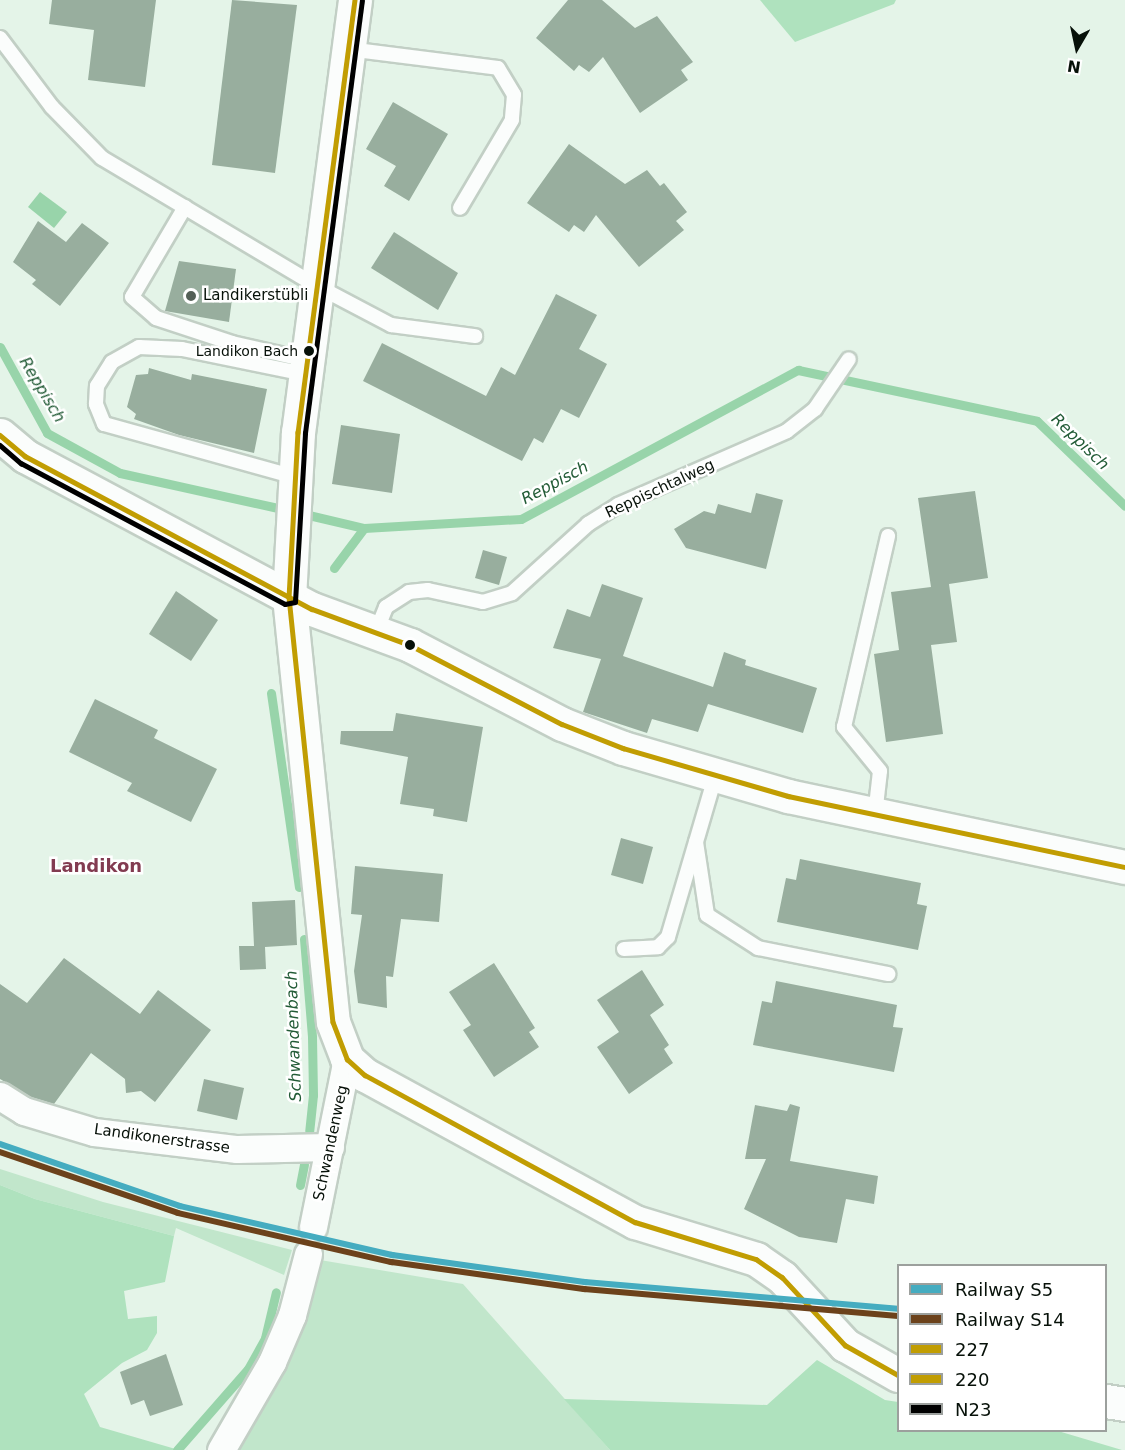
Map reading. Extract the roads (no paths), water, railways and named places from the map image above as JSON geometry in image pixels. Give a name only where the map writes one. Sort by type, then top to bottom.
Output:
[{"type":"street","points":[[355,0],[306,367],[291,538],[290,597],[333,1022],[347,1059],[365,1075],[635,1221],[756,1259],[782,1277],[845,1345],[897,1374]]},
{"type":"street","points":[[0,435],[25,456],[290,597],[343,622],[376,632],[562,724],[716,777],[875,815],[1125,867]]},
{"type":"street","name":"Schwandenweg","points":[[314,1227],[347,1059]]},
{"type":"street","name":"Landikonerstrasse","points":[[0,1096],[24,1111],[94,1132],[237,1149],[330,1147]]},
{"type":"street","points":[[221,1450],[272,1362],[292,1315],[308,1254]]},
{"type":"street","points":[[1107,1401],[1125,1404]]},
{"type":"lane","points":[[0,38],[52,107],[102,158],[317,286],[391,324],[475,336]]},
{"type":"lane","points":[[348,49],[498,68],[514,95],[512,120],[460,208]]},
{"type":"lane","points":[[185,207],[132,297],[156,318],[306,367]]},
{"type":"lane","points":[[295,482],[104,424],[96,404],[97,386],[112,362],[139,347],[182,349],[306,367]]},
{"type":"lane","name":"Reppischtalweg","points":[[376,632],[386,607],[409,592],[428,590],[483,602],[512,593],[588,524],[618,505],[787,432],[814,409],[849,359]]},
{"type":"lane","points":[[875,815],[880,771],[844,727],[888,536]]},
{"type":"lane","points":[[624,949],[658,947],[668,937],[716,777]]},
{"type":"lane","points":[[696,842],[706,915],[758,948],[888,974]]},
{"type":"waterway","name":"Reppisch","points":[[0,347],[47,433],[120,473],[287,510]]},
{"type":"waterway","name":"Reppisch","points":[[300,513],[364,528],[521,519],[798,370],[1037,421],[1125,506]]},
{"type":"waterway","name":"Schwandenbach","points":[[334,568],[364,528]]},
{"type":"waterway","name":"Schwandenbach","points":[[271,693],[299,887]]},
{"type":"waterway","name":"Schwandenbach","points":[[304,939],[312,1037],[313,1095],[309,1131]]},
{"type":"waterway","name":"Schwandenbach","points":[[300,1185],[304,1164]]},
{"type":"waterway","name":"Schwandenbach","points":[[177,1450],[248,1369],[265,1338],[276,1292]]},
{"type":"rail line","name":"S5","points":[[0,1144],[180,1206],[392,1255],[585,1282],[897,1309]]},
{"type":"rail line","name":"S14","points":[[0,1152],[178,1213],[391,1262],[584,1289],[897,1316]]},
{"type":"place","name":"Landikerstübli","points":[[191,296]]},
{"type":"place","name":"Landikon Bach","points":[[309,351]]},
{"type":"district","name":"Landikon","points":[[96,866]]}]
